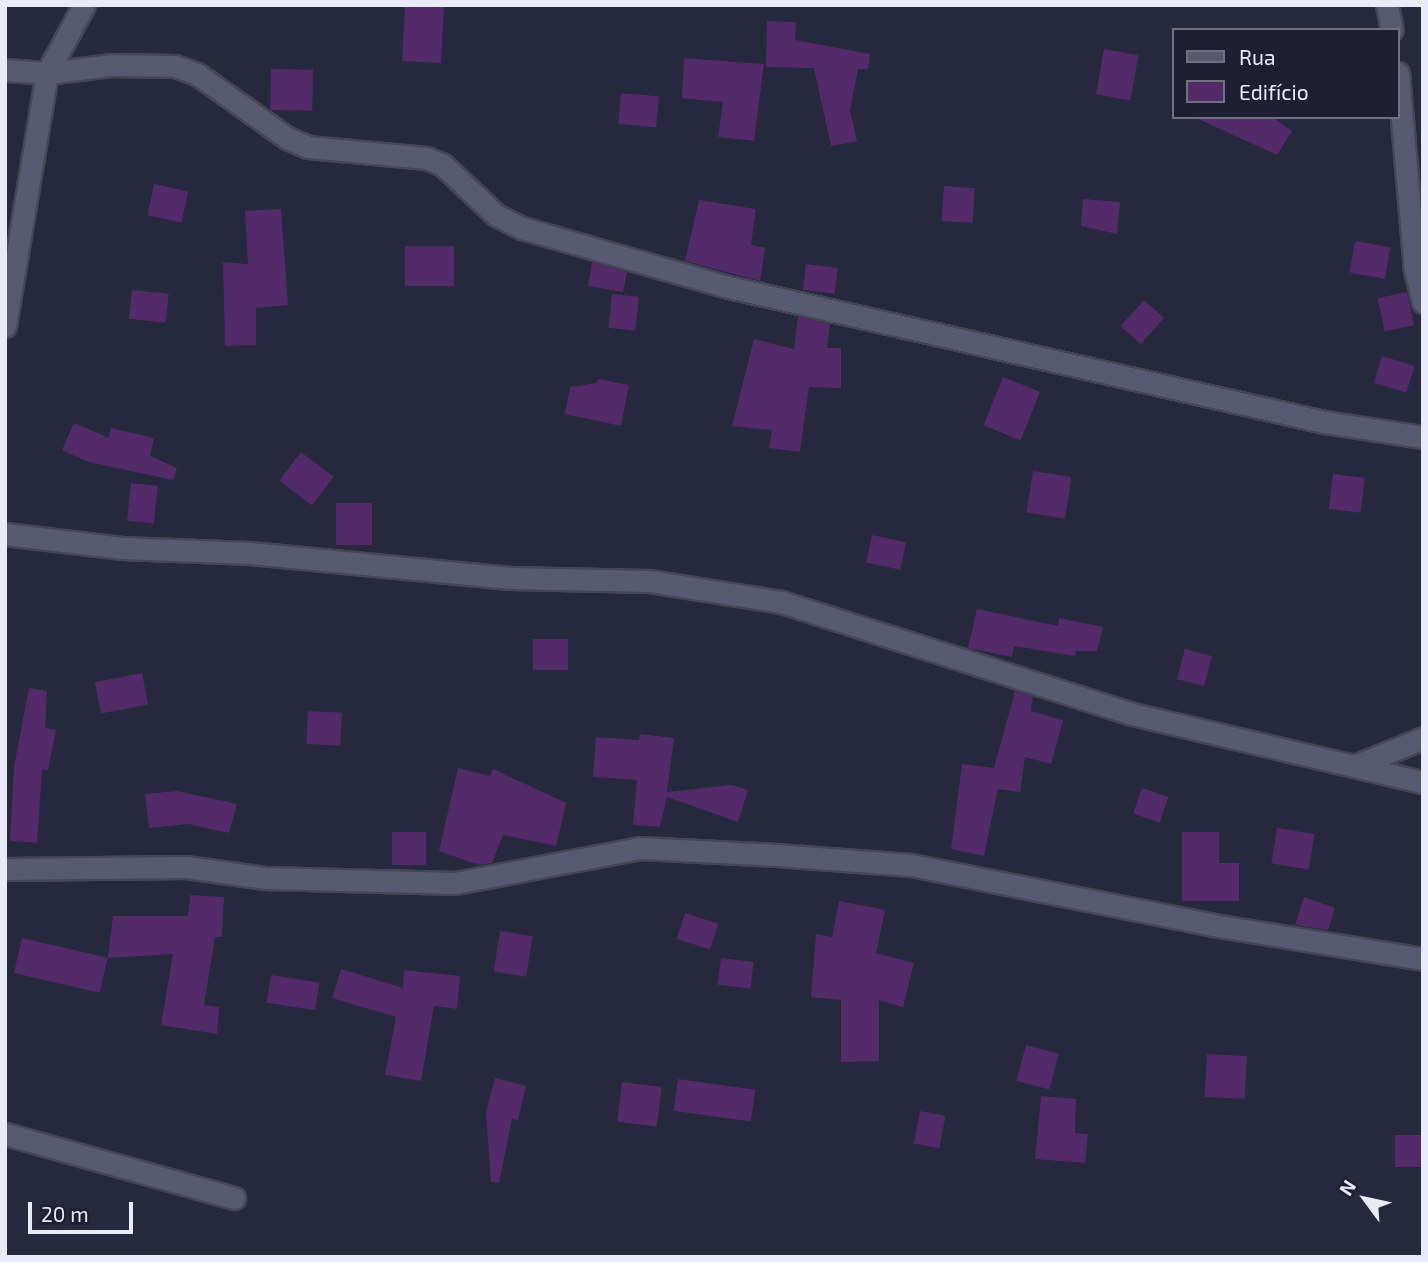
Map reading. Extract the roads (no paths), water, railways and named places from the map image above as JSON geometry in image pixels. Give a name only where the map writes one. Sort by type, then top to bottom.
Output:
[{"type":"street","points":[[5,326],[47,73],[84,5]]},
{"type":"street","points":[[1387,5],[1392,28]]},
{"type":"street","points":[[5,70],[47,73],[111,65],[175,66],[197,74],[287,138],[308,147],[426,159],[443,165],[496,215],[522,228],[737,289],[1324,422],[1423,437]]},
{"type":"street","points":[[1400,96],[1415,270],[1423,302]]},
{"type":"street","points":[[5,534],[122,548],[250,553],[510,578],[649,581],[781,602],[1115,710],[1423,782]]},
{"type":"street","points":[[1357,765],[1423,738]]},
{"type":"street","points":[[5,869],[186,867],[265,878],[454,883],[640,848],[777,855],[911,865],[1213,925],[1423,959]]},
{"type":"street","points":[[5,1134],[234,1198]]}]
